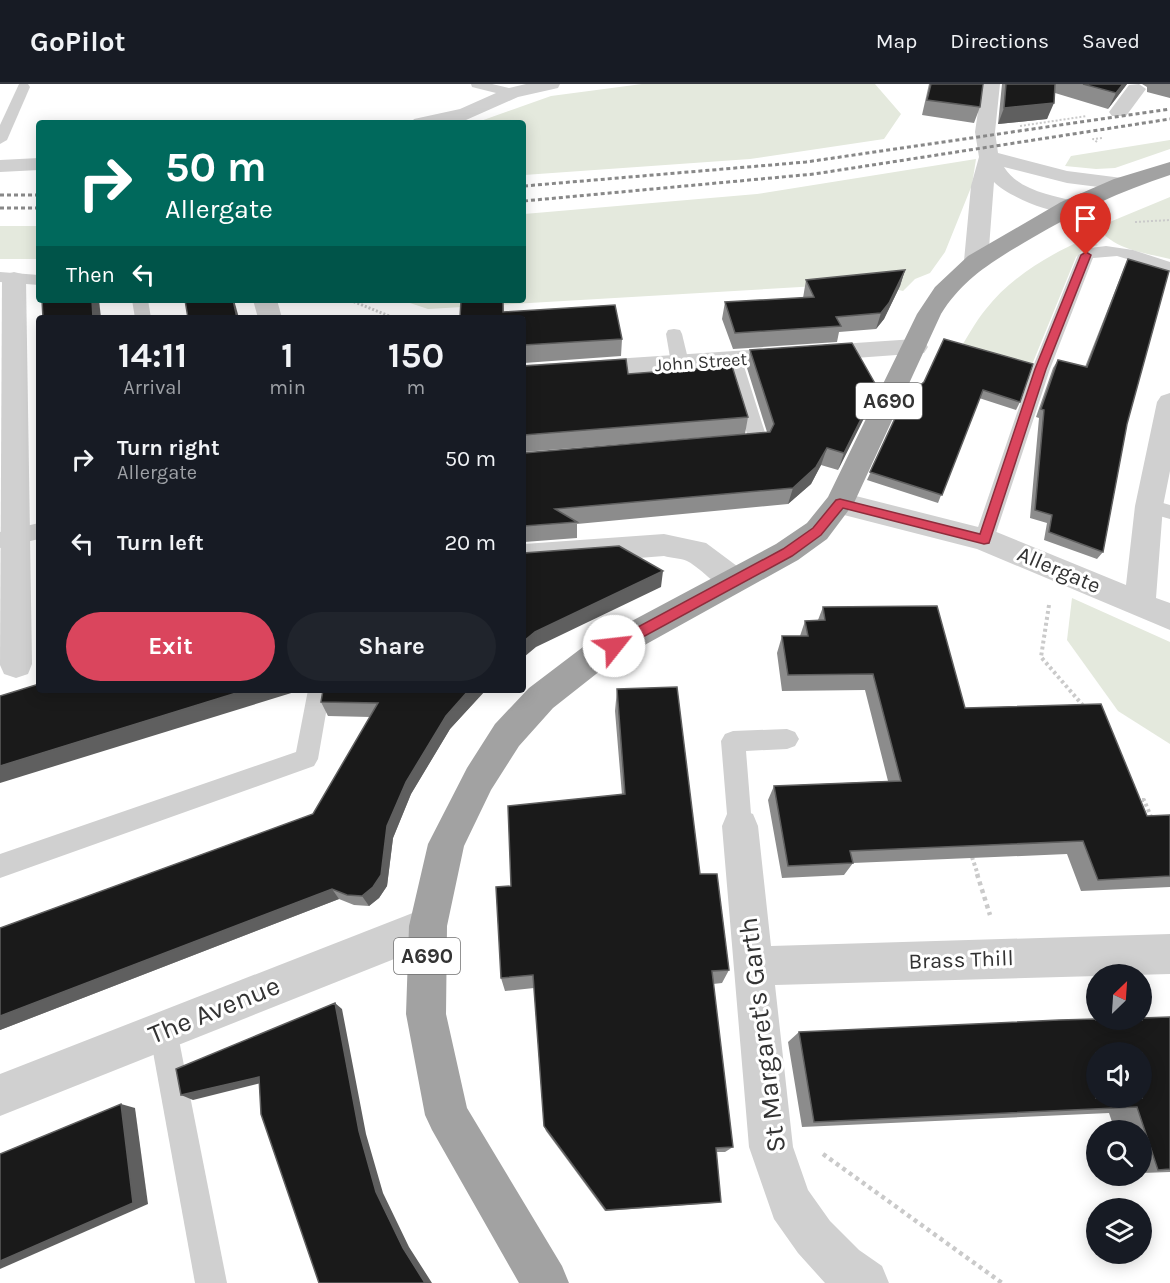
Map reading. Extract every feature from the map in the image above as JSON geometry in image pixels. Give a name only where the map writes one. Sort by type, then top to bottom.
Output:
[{"type":"highway","name":"A690","points":[[545,1283],[447,1115],[426,1014],[428,926],[446,844],[479,779],[507,735],[541,698],[594,657],[787,552],[817,531],[840,503],[929,314],[943,292],[976,261],[1069,207],[1122,184],[1170,168]]},
{"type":"street","points":[[436,120],[466,114],[512,93],[552,84]]},
{"type":"street","points":[[991,84],[984,127],[989,157],[998,176],[1022,192],[1069,207]]},
{"type":"street","points":[[1119,112],[1136,89]]},
{"type":"street","points":[[989,157],[1067,177],[1122,184]]},
{"type":"street","points":[[976,261],[982,186],[989,157]]},
{"type":"street","points":[[0,166],[36,164]]},
{"type":"street","points":[[18,279],[18,663]]},
{"type":"street","name":"John Street","points":[[526,374],[915,347]]},
{"type":"street","points":[[1140,604],[1160,509],[1168,415]]},
{"type":"street","name":"Allergate","points":[[840,503],[984,539],[1170,617]]},
{"type":"street","points":[[526,556],[664,545],[695,551],[734,580]]},
{"type":"street","name":"St Margaret's Garth","points":[[740,826],[771,1147],[790,1203],[846,1278]]},
{"type":"street","name":"The Avenue","points":[[0,1095],[428,926]]},
{"type":"street","name":"Brass Thill","points":[[753,966],[1170,954]]},
{"type":"lane","points":[[477,84],[512,93]]},
{"type":"lane","points":[[0,140],[24,87]]},
{"type":"lane","points":[[984,539],[1041,369],[1086,255],[1097,250],[1111,250],[1170,267]]},
{"type":"lane","points":[[674,333],[680,363]]},
{"type":"lane","points":[[724,445],[759,442],[733,360]]},
{"type":"lane","points":[[0,866],[306,759],[318,693]]},
{"type":"lane","points":[[740,826],[733,741],[787,740]]},
{"type":"lane","points":[[163,1030],[211,1283]]},
{"type":"path","points":[[1015,127],[1060,120]]},
{"type":"path","points":[[1097,142],[1093,139],[1105,138],[1101,135]]},
{"type":"path","points":[[357,303],[387,315]]},
{"type":"path","points":[[1048,609],[1041,657],[1090,713]]},
{"type":"path","points":[[1129,801],[1144,800],[1153,822]]},
{"type":"path","points":[[972,857],[1003,959]]},
{"type":"path","points":[[822,1153],[1002,1283]]},
{"type":"shaded area","points":[[642,84],[875,84],[901,114],[884,139],[750,159],[526,175],[526,120],[483,120],[551,96]]},
{"type":"shaded area","points":[[1170,140],[1170,149],[1115,168],[1065,166],[1071,156]]},
{"type":"shaded area","points":[[976,159],[972,185],[945,252],[930,273],[915,279],[903,291],[869,283],[428,309],[410,303],[526,303],[526,214],[757,194]]},
{"type":"shaded area","points":[[1170,197],[1170,259],[1122,246],[1113,242],[1099,229],[1100,226]]},
{"type":"shaded area","points":[[0,226],[36,226],[36,259],[0,259]]},
{"type":"shaded area","points":[[1087,238],[1098,245],[1084,250],[1076,257],[1029,372],[958,352],[982,314],[1007,287],[1045,259]]},
{"type":"shaded area","points":[[1072,598],[1170,642],[1170,744],[1118,711],[1067,640]]},
{"type":"building","points":[[931,84],[983,84],[980,107],[927,100]]},
{"type":"building","points":[[1006,84],[1055,84],[1054,103],[1004,108]]},
{"type":"building","points":[[1083,84],[1123,84],[1116,93]]},
{"type":"building","points":[[1128,259],[1169,271],[1127,424],[1103,552],[1049,532],[1052,515],[1035,510],[1044,410],[1041,409],[1058,360],[1087,367]]},
{"type":"building","points":[[905,270],[889,303],[881,313],[836,317],[841,326],[735,333],[725,302],[814,297],[806,280]]},
{"type":"building","points":[[42,303],[92,303],[93,315],[43,315]]},
{"type":"building","points":[[186,303],[234,303],[236,315],[188,315]]},
{"type":"building","points":[[461,303],[503,303],[503,312],[615,305],[622,339],[526,345],[526,315],[460,315]]},
{"type":"building","points":[[944,339],[1033,364],[1020,402],[983,390],[942,495],[870,472],[904,399],[924,382]]},
{"type":"building","points":[[852,343],[877,387],[844,453],[827,448],[816,467],[793,488],[555,509],[577,522],[526,526],[526,453],[770,432],[774,424],[750,350]]},
{"type":"building","points":[[626,359],[628,374],[732,366],[748,417],[526,435],[526,366]]},
{"type":"building","points":[[619,546],[663,571],[535,632],[526,639],[526,553]]},
{"type":"building","points":[[937,606],[965,708],[1101,704],[1147,816],[1170,815],[1170,876],[1098,880],[1083,841],[850,851],[853,863],[788,866],[774,786],[901,781],[873,674],[788,675],[782,636],[808,636],[805,621],[825,620],[823,607]]},
{"type":"building","points":[[36,685],[36,693],[236,693],[0,766],[0,696]]},
{"type":"building","points":[[677,687],[700,874],[717,874],[729,970],[712,971],[733,1147],[716,1148],[721,1202],[606,1210],[544,1126],[533,975],[501,978],[496,887],[511,886],[508,806],[625,794],[617,689]]},
{"type":"building","points":[[322,693],[466,693],[446,716],[406,782],[387,826],[381,875],[373,887],[362,896],[347,895],[332,889],[0,1016],[0,928],[313,814],[378,703],[321,702]]},
{"type":"building","points":[[335,1003],[359,1131],[376,1192],[403,1248],[425,1283],[319,1283],[261,1114],[259,1077],[181,1095],[176,1069]]},
{"type":"building","points":[[1170,1017],[1170,1169],[1158,1170],[1152,1152],[1152,1120],[1141,1120],[1137,1108],[1152,1108],[1152,1042],[1086,1042],[1086,1108],[1115,1108],[814,1122],[799,1032],[1086,1019],[1086,1030],[1152,1030],[1152,1018]]},
{"type":"building","points":[[121,1104],[133,1203],[0,1261],[0,1154]]},
{"type":"railway","points":[[526,186],[806,162],[1170,109]]},
{"type":"railway","points":[[526,201],[814,174],[1170,119]]},
{"type":"railway","points":[[0,195],[36,195]]},
{"type":"railway","points":[[0,208],[36,208]]},
{"type":"route","points":[[614,646],[787,552],[817,531],[840,503],[984,539],[1041,369],[1086,255]]}]
